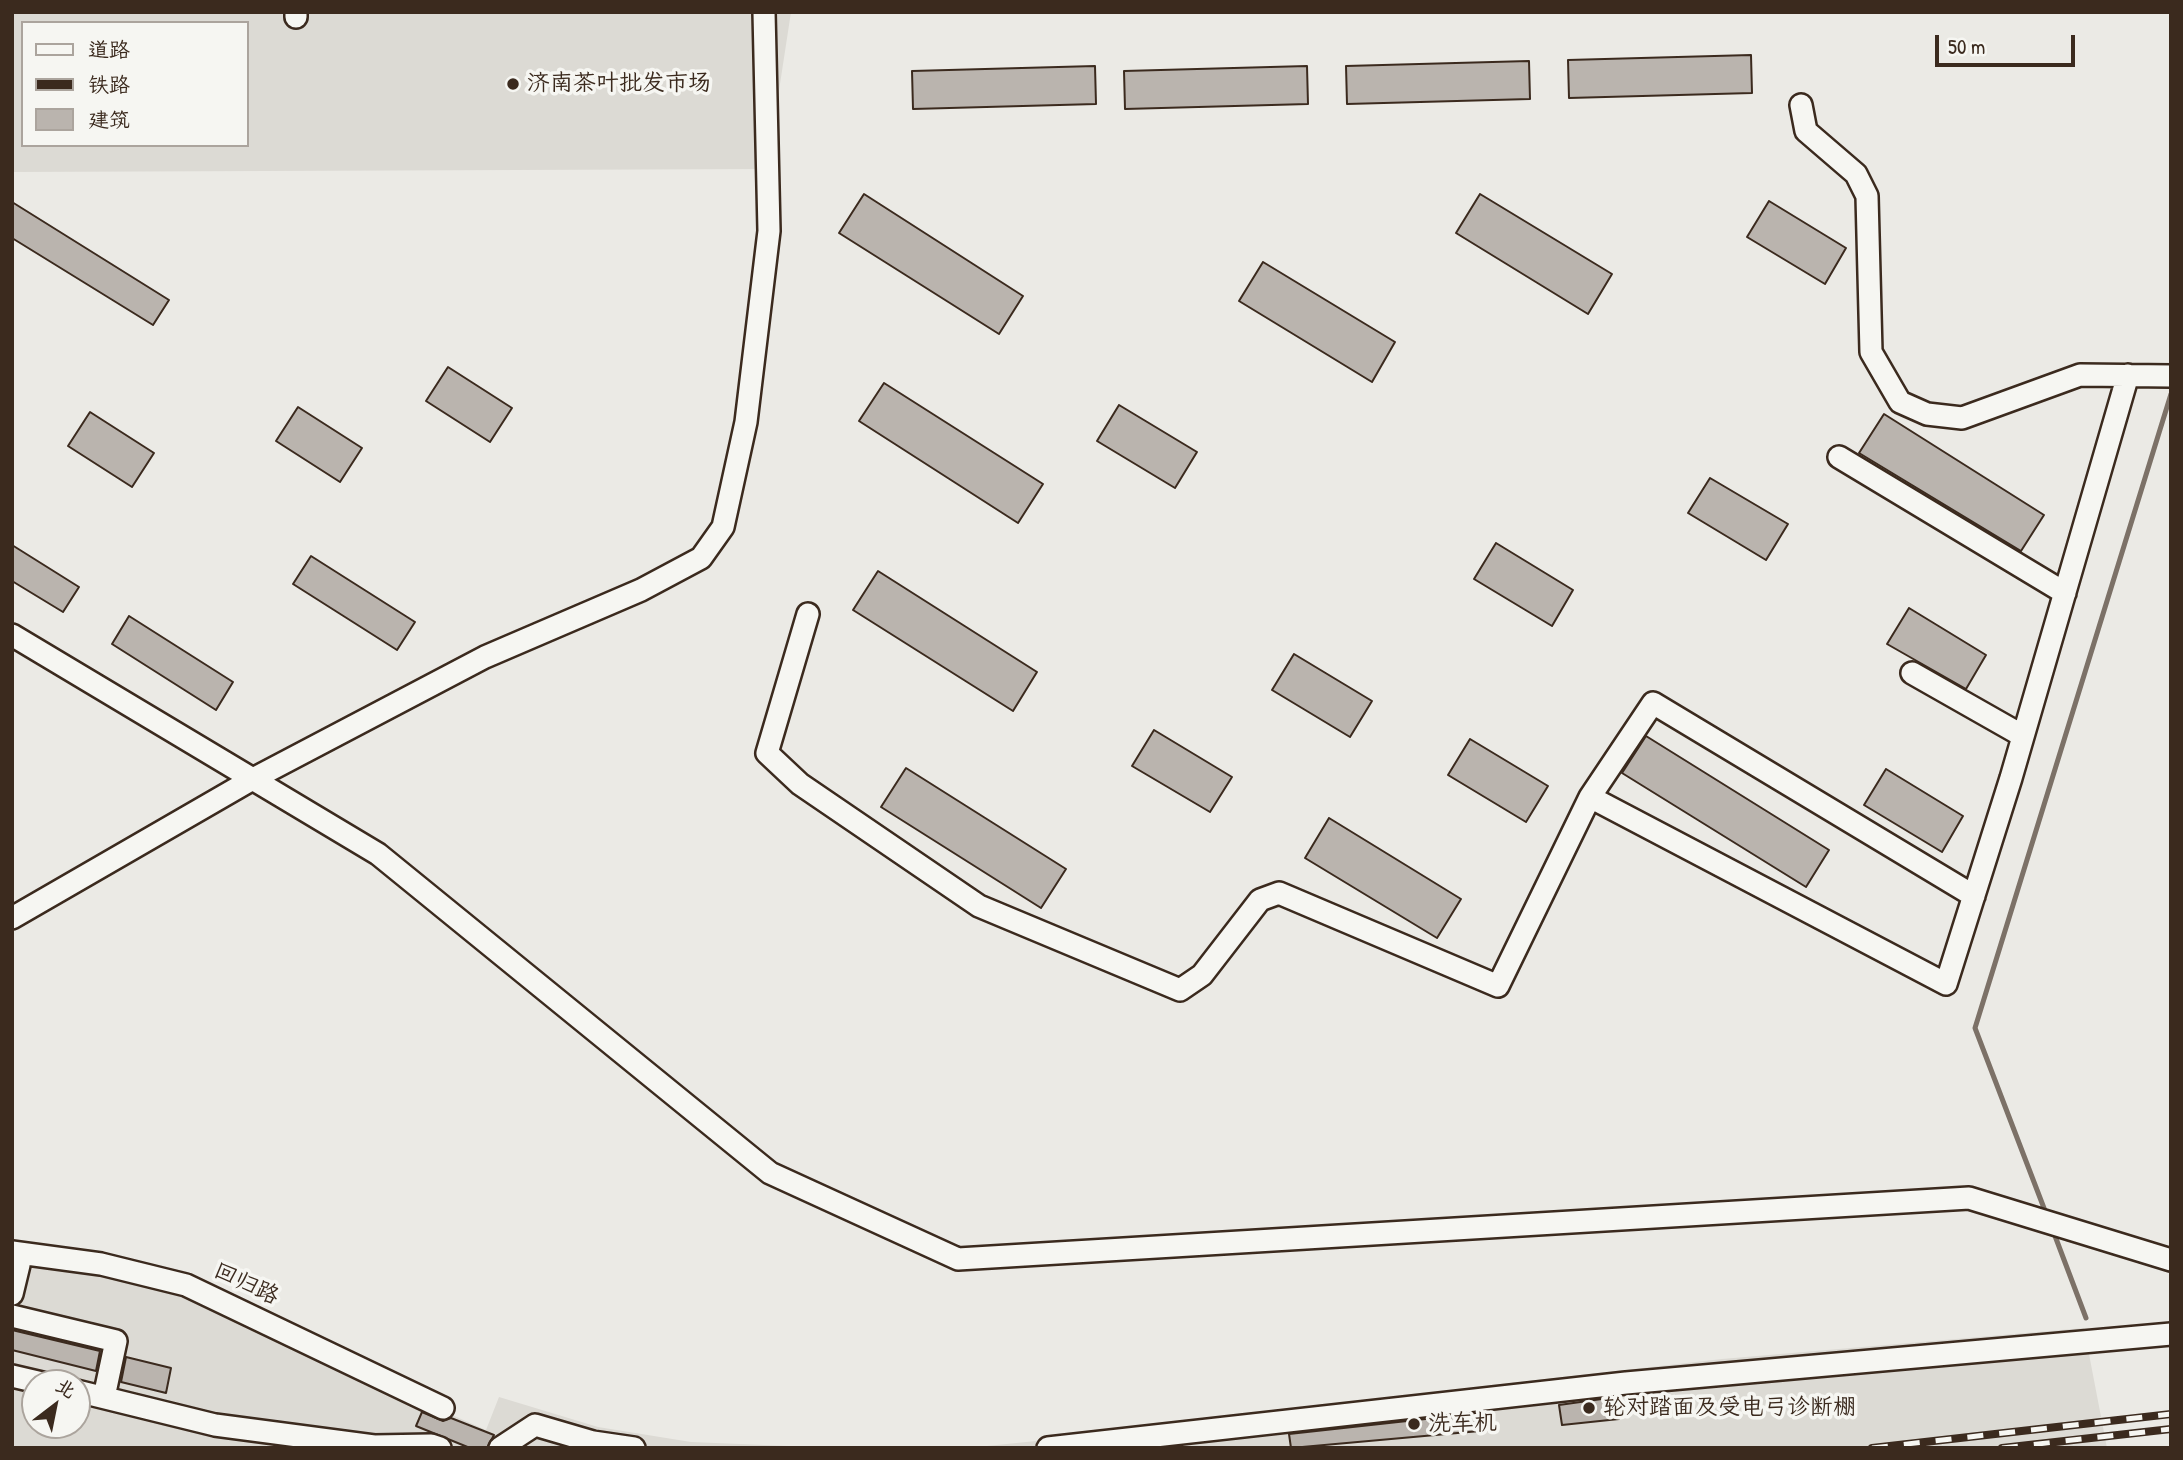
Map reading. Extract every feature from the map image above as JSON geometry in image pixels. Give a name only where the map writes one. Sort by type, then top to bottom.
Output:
[{"type":"street","points":[[12,918],[251,780],[485,657],[642,590],[701,558],[723,527],[746,422],[769,231],[764,12]]},
{"type":"street","points":[[1801,105],[1806,131],[1856,174],[1867,195],[1871,352],[1900,402],[1927,414],[1962,418],[2080,375],[2164,376]]},
{"type":"street","points":[[1590,797],[1946,984],[2023,736],[2128,375]]},
{"type":"street","points":[[1839,457],[2064,593]]},
{"type":"street","points":[[808,614],[767,753],[800,784],[979,906],[1181,990],[1202,975],[1260,900],[1279,893],[1498,986],[1590,797],[1653,703],[1974,896]]},
{"type":"street","points":[[12,635],[251,780],[272,788],[378,854],[770,1172],[958,1259],[1969,1198],[2171,1260]]},
{"type":"street","points":[[1912,673],[2023,736]]},
{"type":"street","points":[[12,1294],[16,1259]]},
{"type":"street","name":"回归路","points":[[16,1259],[102,1264],[186,1284],[443,1408]]},
{"type":"street","points":[[12,1316],[116,1341],[104,1396]]},
{"type":"street","points":[[1048,1448],[1626,1383],[2171,1334]]},
{"type":"street","points":[[91,1394],[215,1425],[374,1446],[430,1444],[440,1448]]},
{"type":"street","points":[[500,1448],[535,1425],[593,1442],[634,1448]]},
{"type":"shaded area","name":"济南茶叶批发市场","points":[[12,12],[791,12],[767,169],[12,172]]},
{"type":"shaded area","points":[[12,1259],[153,1283],[486,1430],[499,1397],[598,1427],[691,1442],[837,1448],[12,1448]]},
{"type":"shaded area","points":[[2084,1328],[2107,1448],[889,1448],[977,1447],[1489,1395],[1492,1385],[1722,1359]]},
{"type":"building","points":[[1751,55],[1752,93],[1569,98],[1568,60]]},
{"type":"building","points":[[1529,61],[1530,99],[1347,104],[1346,66]]},
{"type":"building","points":[[1095,66],[1096,104],[913,109],[912,71]]},
{"type":"building","points":[[1307,66],[1308,104],[1125,109],[1124,71]]},
{"type":"building","points":[[864,194],[1023,296],[999,334],[839,233]]},
{"type":"building","points":[[1480,194],[1612,274],[1588,314],[1456,233]]},
{"type":"building","points":[[1769,201],[1846,248],[1825,284],[1747,237]]},
{"type":"building","points":[[12,202],[169,300],[153,325],[12,238]]},
{"type":"building","points":[[1263,262],[1395,342],[1372,382],[1239,301]]},
{"type":"building","points":[[448,367],[512,408],[490,442],[426,401]]},
{"type":"building","points":[[884,383],[1043,484],[1018,523],[859,421]]},
{"type":"building","points":[[1119,405],[1197,452],[1175,488],[1097,441]]},
{"type":"building","points":[[298,407],[362,448],[340,482],[276,441]]},
{"type":"building","points":[[90,412],[154,453],[132,487],[68,446]]},
{"type":"building","points":[[1884,414],[2044,515],[2021,551],[1859,453]]},
{"type":"building","points":[[1710,478],[1788,524],[1766,560],[1688,513]]},
{"type":"building","points":[[1496,543],[1573,590],[1552,626],[1474,579]]},
{"type":"building","points":[[12,545],[79,587],[63,612],[12,581]]},
{"type":"building","points":[[311,556],[415,622],[397,650],[293,584]]},
{"type":"building","points":[[878,571],[1037,672],[1013,711],[853,610]]},
{"type":"building","points":[[1909,608],[1986,655],[1966,689],[1887,644]]},
{"type":"building","points":[[129,616],[233,682],[216,710],[112,644]]},
{"type":"building","points":[[1294,654],[1372,701],[1350,737],[1272,690]]},
{"type":"building","points":[[1154,730],[1232,777],[1210,812],[1132,766]]},
{"type":"building","points":[[1646,736],[1829,850],[1806,887],[1622,773]]},
{"type":"building","points":[[1470,739],[1548,786],[1526,822],[1448,775]]},
{"type":"building","points":[[906,768],[1066,869],[1041,908],[881,807]]},
{"type":"building","points":[[1886,769],[1963,816],[1942,852],[1864,805]]},
{"type":"building","points":[[1329,818],[1461,899],[1437,938],[1305,858]]},
{"type":"building","points":[[12,1330],[100,1351],[96,1371],[12,1350]]},
{"type":"building","points":[[126,1357],[171,1368],[166,1393],[121,1382]]},
{"type":"building","name":"轮对踏面及受电弓诊断棚","points":[[1616,1397],[1619,1419],[1562,1425],[1559,1405]]},
{"type":"building","points":[[422,1412],[443,1421],[451,1418],[494,1435],[487,1448],[470,1448],[416,1426]]},
{"type":"building","name":"洗车机","points":[[1489,1412],[1491,1430],[1291,1448],[1289,1434]]},
{"type":"waterway","points":[[2047,1216],[1975,1028],[2171,394]]},
{"type":"waterway","points":[[2052,1228],[2086,1318]]},
{"type":"railway","points":[[1872,1448],[2171,1414]]},
{"type":"railway","points":[[2002,1448],[2171,1429]]},
{"type":"place","name":"济南茶叶批发市场","points":[[513,84]]},
{"type":"place","name":"轮对踏面及受电弓诊断棚","points":[[1589,1408]]},
{"type":"place","name":"洗车机","points":[[1414,1424]]}]
